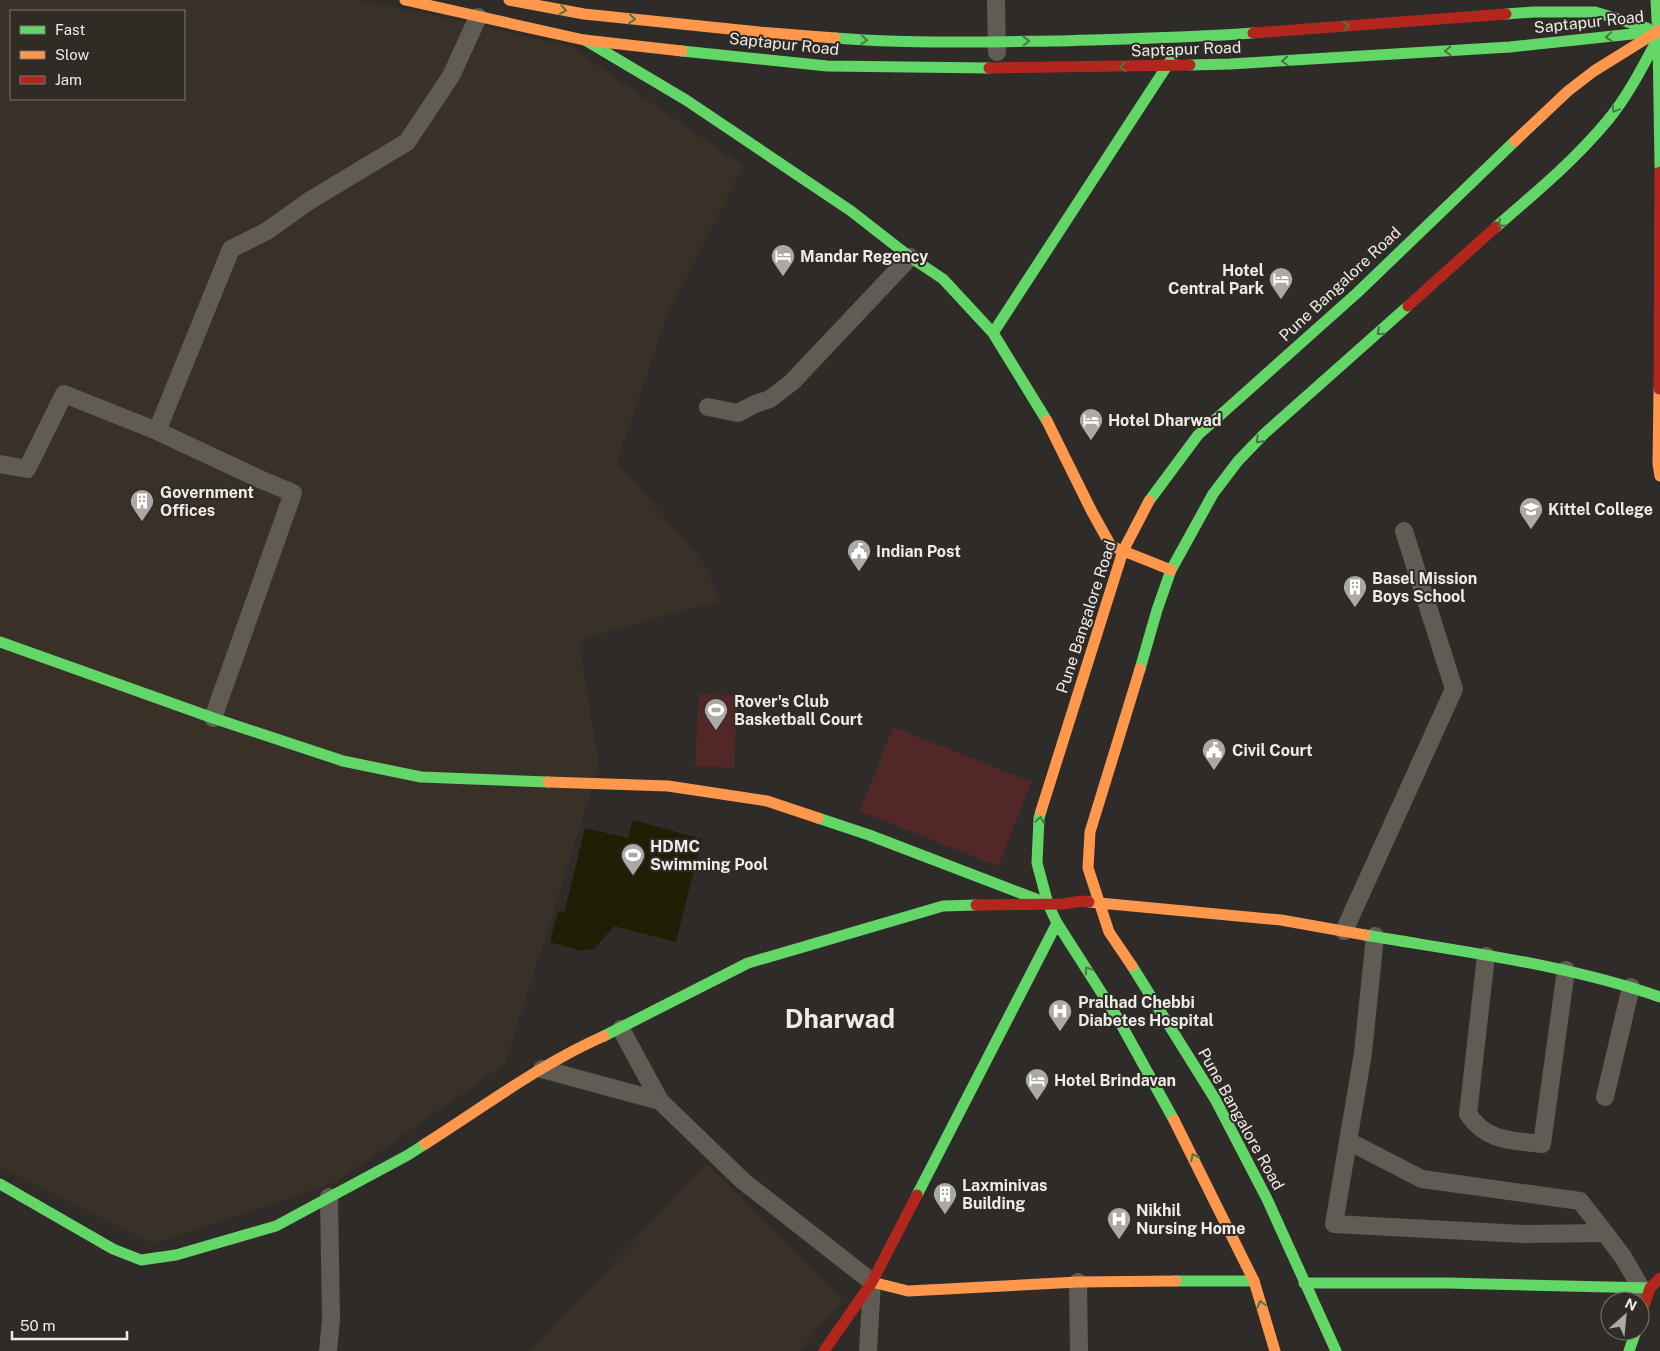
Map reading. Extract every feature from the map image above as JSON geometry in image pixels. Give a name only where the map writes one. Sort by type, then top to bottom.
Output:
[{"type":"main road","name":"Saptapur Road","points":[[404,0],[478,17],[584,27],[827,66],[996,69],[1230,64],[1510,47],[1659,34]]},
{"type":"main road","name":"Saptapur Road","points":[[509,0],[584,27],[760,32],[886,42],[1185,38],[1543,12],[1595,12],[1659,34]]},
{"type":"main road","points":[[1656,0],[1659,34],[1660,166]]},
{"type":"main road","points":[[584,27],[686,100],[851,211],[910,257],[943,279],[993,333],[1042,411],[1111,546],[1171,570]]},
{"type":"main road","name":"Pune Bangalore Road","points":[[1336,1351],[1267,1199],[1214,1099],[1110,932],[1088,868],[1090,832],[1157,610],[1171,570],[1213,494],[1238,460],[1265,433],[1577,155],[1609,118],[1642,68],[1659,34]]},
{"type":"main road","name":"Pune Bangalore Road","points":[[1273,1350],[1254,1281],[1181,1132],[1117,1017],[1057,923],[1048,904],[1038,863],[1039,818],[1123,551],[1148,502],[1198,436],[1357,293],[1568,91],[1594,71],[1659,34]]},
{"type":"main road","points":[[993,333],[1185,38]]},
{"type":"main road","points":[[1660,172],[1658,464],[1660,476]]},
{"type":"main road","points":[[0,642],[213,718],[344,761],[421,777],[668,786],[767,802],[869,835],[1048,904]]},
{"type":"main road","points":[[0,1184],[113,1249],[141,1260],[176,1255],[276,1226],[408,1155],[542,1069],[586,1044],[621,1029],[748,963],[943,906],[1063,904],[1082,901],[1281,920],[1566,970],[1631,987],[1660,997]]},
{"type":"main road","points":[[824,1351],[872,1282],[1057,923]]},
{"type":"main road","points":[[1304,1283],[1448,1283],[1646,1288],[1660,1278]]},
{"type":"main road","points":[[872,1282],[908,1291],[1078,1282],[1254,1281]]},
{"type":"street","points":[[996,0],[996,69]]},
{"type":"street","points":[[157,431],[231,249],[267,231],[309,201],[408,142],[451,76],[478,17]]},
{"type":"street","points":[[708,407],[738,413],[770,399],[792,382],[910,257]]},
{"type":"street","points":[[0,464],[27,469],[64,394],[157,431],[294,493],[213,718]]},
{"type":"street","points":[[1344,931],[1454,689],[1404,531]]},
{"type":"street","points":[[1375,936],[1363,1053],[1334,1224],[1523,1234],[1605,1233]]},
{"type":"street","points":[[1486,956],[1468,1114],[1476,1126],[1496,1138],[1542,1144],[1566,970]]},
{"type":"street","points":[[1605,1097],[1631,987]]},
{"type":"street","points":[[621,1029],[660,1101],[743,1181],[872,1282],[868,1351]]},
{"type":"street","points":[[542,1069],[660,1101]]},
{"type":"street","points":[[1348,1141],[1422,1179],[1580,1200],[1646,1288]]},
{"type":"street","points":[[328,1351],[331,1320],[329,1197]]},
{"type":"street","points":[[1078,1282],[1079,1351]]},
{"type":"shaded area","points":[[0,0],[358,0],[570,46],[743,166],[667,316],[617,461],[704,564],[721,600],[579,640],[599,767],[505,1064],[336,1182],[154,1244],[4,1169],[0,1165]]},
{"type":"shaded area","name":"Rover's Club Basketball Court","points":[[699,694],[737,696],[734,768],[695,766]]},
{"type":"shaded area","points":[[893,727],[1032,782],[998,866],[860,811]]},
{"type":"shaded area","name":"HDMC Swimming Pool","points":[[633,820],[702,839],[676,942],[614,926],[595,948],[581,951],[550,942],[558,912],[564,913],[585,828],[628,838]]},
{"type":"shaded area","points":[[707,1163],[843,1300],[799,1351],[531,1351]]},
{"type":"traffic: fast","points":[[1656,0],[1658,38]]},
{"type":"traffic: fast","points":[[1506,14],[1595,12],[1647,28]]},
{"type":"traffic: fast","points":[[1190,65],[1510,47],[1651,32]]},
{"type":"traffic: fast","points":[[835,38],[916,42],[997,42],[1253,33]]},
{"type":"traffic: fast","points":[[1658,38],[1660,166]]},
{"type":"traffic: fast","points":[[1496,227],[1554,176],[1595,135],[1622,101],[1658,38],[1660,38]]},
{"type":"traffic: fast","points":[[585,40],[686,100],[851,211],[910,257],[943,279],[993,333],[1047,421]]},
{"type":"traffic: fast","points":[[682,51],[827,66],[989,68]]},
{"type":"traffic: fast","points":[[993,333],[1176,52]]},
{"type":"traffic: fast","points":[[1149,501],[1198,435],[1357,293],[1515,141]]},
{"type":"traffic: fast","points":[[1140,669],[1171,570],[1213,494],[1238,461],[1265,433],[1408,306]]},
{"type":"traffic: fast","points":[[0,642],[213,718],[343,761],[421,777],[548,782]]},
{"type":"traffic: fast","points":[[1041,811],[1037,863],[1048,904],[1057,923],[1117,1017],[1174,1120]]},
{"type":"traffic: fast","points":[[818,818],[869,835],[1036,899]]},
{"type":"traffic: fast","points":[[604,1036],[748,963],[943,906],[976,905]]},
{"type":"traffic: fast","points":[[917,1195],[1057,923]]},
{"type":"traffic: fast","points":[[1365,935],[1551,967],[1660,997]]},
{"type":"traffic: fast","points":[[1132,966],[1215,1099],[1267,1199],[1336,1351]]},
{"type":"traffic: fast","points":[[0,1184],[113,1249],[141,1260],[176,1255],[276,1226],[425,1144]]},
{"type":"traffic: fast","points":[[1176,1281],[1254,1281]]},
{"type":"traffic: fast","points":[[1304,1283],[1448,1283],[1650,1288]]},
{"type":"traffic: fast","points":[[1629,1351],[1632,1341]]},
{"type":"traffic: slow","points":[[405,0],[584,40],[682,51]]},
{"type":"traffic: slow","points":[[509,0],[584,14],[835,38]]},
{"type":"traffic: slow","points":[[1515,141],[1568,91],[1594,71],[1660,30]]},
{"type":"traffic: slow","points":[[1659,389],[1658,464],[1660,476]]},
{"type":"traffic: slow","points":[[1047,421],[1111,546],[1171,570]]},
{"type":"traffic: slow","points":[[1041,811],[1123,551],[1149,501]]},
{"type":"traffic: slow","points":[[1132,966],[1109,932],[1088,868],[1090,832],[1140,669]]},
{"type":"traffic: slow","points":[[548,782],[668,786],[767,801],[818,818]]},
{"type":"traffic: slow","points":[[1089,902],[1281,920],[1365,935]]},
{"type":"traffic: slow","points":[[425,1144],[558,1059],[604,1036]]},
{"type":"traffic: slow","points":[[1174,1120],[1254,1281],[1275,1351]]},
{"type":"traffic: slow","points":[[872,1282],[908,1291],[1078,1282],[1176,1281]]},
{"type":"traffic: jam","points":[[1253,33],[1506,14]]},
{"type":"traffic: jam","points":[[989,68],[1190,65]]},
{"type":"traffic: jam","points":[[1659,389],[1660,172]]},
{"type":"traffic: jam","points":[[1408,306],[1496,227]]},
{"type":"traffic: jam","points":[[976,905],[1089,902]]},
{"type":"traffic: jam","points":[[824,1351],[872,1282],[917,1195]]},
{"type":"traffic: jam","points":[[1649,1291],[1660,1278]]},
{"type":"place","name":"Mandar Regency","points":[[783,277]]},
{"type":"place","name":"Hotel Central Park","points":[[1281,300]]},
{"type":"place","name":"Hotel Dharwad","points":[[1091,441]]},
{"type":"place","name":"Government Offices","points":[[142,522]]},
{"type":"place","name":"Kittel College","points":[[1531,530]]},
{"type":"place","name":"Indian Post","points":[[859,572]]},
{"type":"place","name":"Basel Mission Boys School","points":[[1355,608]]},
{"type":"place","name":"Rover's Club Basketball Court","points":[[716,731]]},
{"type":"place","name":"Civil Court","points":[[1214,771]]},
{"type":"place","name":"HDMC Swimming Pool","points":[[633,876]]},
{"type":"place","name":"Pralhad Chebbi Diabetes Hospital","points":[[1060,1032]]},
{"type":"place","name":"Hotel Brindavan","points":[[1037,1101]]},
{"type":"place","name":"Laxminivas Building","points":[[945,1215]]},
{"type":"place","name":"Nikhil Nursing Home","points":[[1119,1240]]},
{"type":"district","name":"Dharwad","points":[[840,1018]]}]
